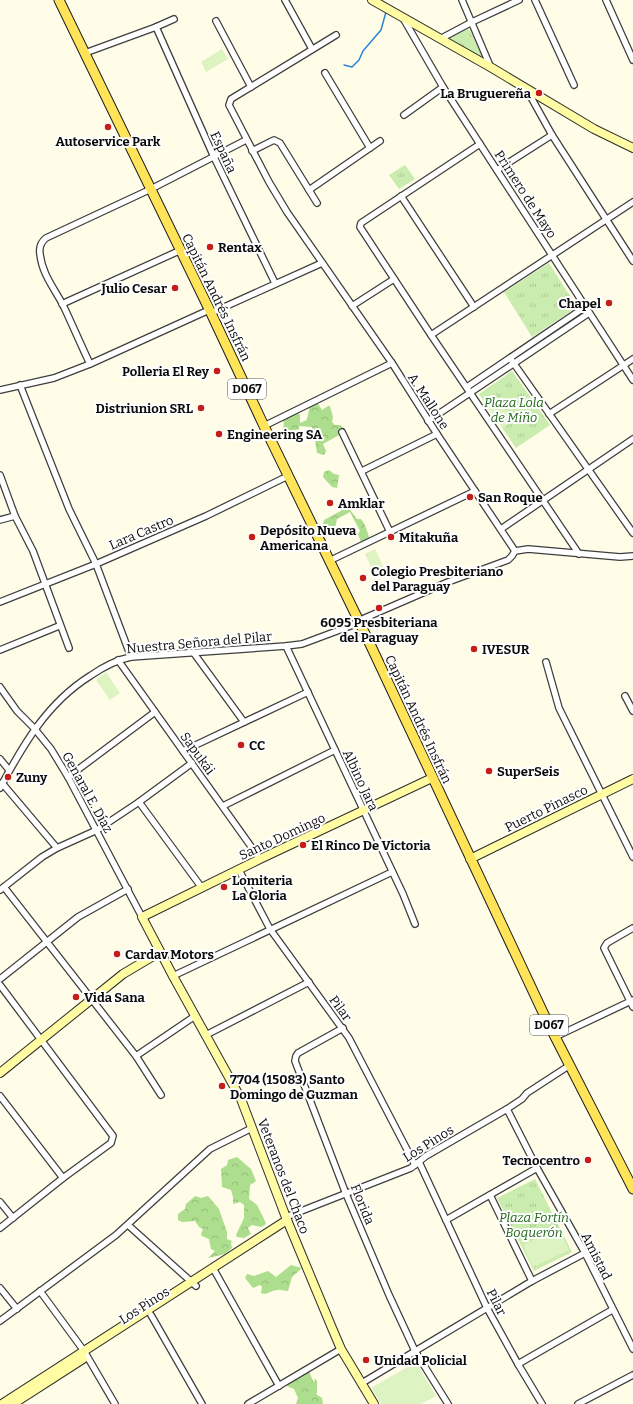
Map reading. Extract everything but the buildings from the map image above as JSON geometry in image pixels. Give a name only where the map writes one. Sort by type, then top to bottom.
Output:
[{"type":"main road","name":"Capitán Andrés Insfrán","points":[[59,0],[210,311],[555,1037],[633,1189]]},
{"type":"street","points":[[285,0],[312,49]]},
{"type":"street","points":[[372,0],[492,68],[594,129],[633,148]]},
{"type":"street","points":[[462,0],[492,68]]},
{"type":"street","points":[[440,39],[519,0]]},
{"type":"street","points":[[535,0],[574,85]]},
{"type":"street","points":[[606,0],[633,60]]},
{"type":"street","name":"Primero de Mayo","points":[[402,18],[444,88],[633,380]]},
{"type":"street","points":[[85,53],[174,19]]},
{"type":"street","points":[[216,21],[251,87],[336,35]]},
{"type":"street","name":"España","points":[[156,27],[214,156],[275,284]]},
{"type":"street","points":[[325,73],[370,148]]},
{"type":"street","name":"A. Mallone","points":[[251,87],[231,99],[229,102],[252,151],[287,212],[392,363],[428,421],[515,551]]},
{"type":"street","points":[[404,115],[444,88]]},
{"type":"street","points":[[527,90],[552,135],[607,219],[633,262]]},
{"type":"street","points":[[497,170],[552,135]]},
{"type":"street","points":[[90,364],[62,304],[43,269],[39,249],[41,243],[46,238],[151,189],[246,140]]},
{"type":"street","points":[[252,151],[274,140],[279,142],[317,203]]},
{"type":"street","points":[[309,190],[380,141]]},
{"type":"street","points":[[480,144],[360,225],[431,335],[544,500],[579,554]]},
{"type":"street","points":[[401,196],[474,307]]},
{"type":"street","points":[[431,335],[633,202]]},
{"type":"street","points":[[62,304],[180,250]]},
{"type":"street","points":[[0,390],[54,378],[90,364],[322,264]]},
{"type":"street","points":[[352,306],[394,279]]},
{"type":"street","points":[[512,361],[585,307]]},
{"type":"street","points":[[428,421],[469,390],[512,361],[589,313]]},
{"type":"street","points":[[549,414],[633,359]]},
{"type":"street","points":[[512,361],[633,533]]},
{"type":"street","points":[[264,426],[392,363]]},
{"type":"street","points":[[20,385],[69,510],[96,564],[131,657]]},
{"type":"street","points":[[342,432],[390,532]]},
{"type":"street","points":[[362,471],[437,434]]},
{"type":"street","points":[[501,529],[633,439]]},
{"type":"street","points":[[0,475],[15,516],[32,551],[59,626],[69,648]]},
{"type":"street","name":"Lara Castro","points":[[0,602],[96,564],[206,516],[288,476]]},
{"type":"street","points":[[329,561],[475,491]]},
{"type":"street","points":[[0,520],[15,516]]},
{"type":"street","points":[[515,551],[528,549],[620,557],[633,556]]},
{"type":"street","name":"Nuestra Señora del Pilar","points":[[1,785],[34,728],[55,704],[73,688],[100,669],[118,660],[131,657],[302,644],[353,626],[358,621],[448,582],[508,560],[515,551]]},
{"type":"street","points":[[0,650],[59,626]]},
{"type":"street","name":"Albino Jara","points":[[286,646],[364,811],[415,924]]},
{"type":"street","points":[[193,652],[244,722]]},
{"type":"street","name":"Sapukái","points":[[118,660],[260,859]]},
{"type":"street","points":[[546,662],[559,708],[633,857]]},
{"type":"street","name":"Genaral E. Díaz","points":[[0,688],[17,711],[34,728],[51,749],[97,830],[142,917]]},
{"type":"street","points":[[183,751],[308,692]]},
{"type":"street","points":[[625,696],[633,711]]},
{"type":"street","points":[[68,777],[155,712]]},
{"type":"street","points":[[223,806],[335,750]]},
{"type":"street","points":[[0,759],[9,770]]},
{"type":"street","points":[[161,1094],[136,1056],[92,998],[2,888],[42,857],[57,848],[97,830],[192,764]]},
{"type":"street","name":"Santo Domingo","points":[[142,917],[260,859],[432,778]]},
{"type":"street","name":"Puerto Pinasco","points":[[470,859],[633,779]]},
{"type":"street","points":[[1,785],[57,848]]},
{"type":"street","points":[[139,802],[202,888]]},
{"type":"street","name":"Pilar","points":[[239,870],[270,929],[349,1038],[446,1220],[487,1308],[542,1404]]},
{"type":"street","points":[[173,976],[392,872]]},
{"type":"street","points":[[0,979],[78,917],[128,889]]},
{"type":"street","name":"Veteranos del Chaco","points":[[142,917],[241,1099],[287,1221],[341,1349],[374,1404]]},
{"type":"street","points":[[555,1037],[632,1003],[604,948],[607,943],[633,928]]},
{"type":"street","points":[[0,1073],[92,998],[124,974],[160,952]]},
{"type":"street","points":[[206,1035],[309,982]]},
{"type":"street","points":[[0,985],[113,1136],[111,1143],[63,1178],[0,1228]]},
{"type":"street","points":[[136,1056],[195,1016]]},
{"type":"street","name":"Florida","points":[[343,1028],[298,1053],[295,1061],[346,1194],[389,1295],[415,1351],[448,1404]]},
{"type":"street","name":"Los Pinos","points":[[13,1404],[86,1353],[151,1315],[287,1221],[346,1194],[411,1168],[426,1156],[507,1110],[522,1099],[527,1093],[570,1065]]},
{"type":"street","points":[[0,1096],[63,1178]]},
{"type":"street","name":"Amistad","points":[[507,1110],[537,1168],[585,1253],[612,1310],[633,1349]]},
{"type":"street","points":[[0,1321],[128,1225],[210,1148],[252,1128]]},
{"type":"street","points":[[446,1220],[537,1168]]},
{"type":"street","points":[[490,1195],[532,1281]]},
{"type":"street","points":[[0,1202],[13,1218]]},
{"type":"street","points":[[2,1404],[86,1353],[194,1284],[128,1225]]},
{"type":"street","points":[[362,1383],[532,1281],[585,1253]]},
{"type":"street","points":[[215,1270],[279,1386]]},
{"type":"street","points":[[0,1288],[17,1309]]},
{"type":"street","points":[[40,1291],[86,1353],[115,1404]]},
{"type":"street","points":[[518,1364],[612,1310]]},
{"type":"street","points":[[151,1315],[202,1404]]},
{"type":"street","points":[[248,1404],[341,1349]]},
{"type":"street","points":[[578,1404],[633,1374]]},
{"type":"green space","points":[[468,29],[470,30],[482,56],[481,57],[448,39],[448,37]]},
{"type":"green space","points":[[222,49],[228,59],[206,72],[201,62]]},
{"type":"green space","points":[[405,165],[415,179],[399,189],[389,175]]},
{"type":"green space","points":[[549,263],[577,307],[532,337],[504,292]]},
{"type":"green space","name":"Plaza Lola de Miño","points":[[512,371],[550,425],[516,448],[479,394]]},
{"type":"green space","points":[[495,396],[513,421],[503,428],[485,403]]},
{"type":"green space","points":[[317,402],[322,410],[330,406],[333,417],[332,422],[335,425],[341,425],[343,429],[341,434],[323,444],[326,451],[324,455],[317,453],[316,438],[312,432],[312,427],[299,426],[299,429],[287,433],[282,431],[284,424],[282,417],[291,416],[297,412],[300,415],[300,423],[307,420],[310,405]]},
{"type":"green space","points":[[329,470],[334,474],[339,475],[337,488],[332,487],[323,477],[324,472]]},
{"type":"green space","points":[[348,507],[357,519],[361,519],[365,525],[369,537],[366,542],[361,542],[358,534],[360,531],[350,512],[337,519],[334,533],[325,530],[323,525],[324,520]]},
{"type":"green space","points":[[375,549],[385,570],[375,575],[365,554]]},
{"type":"green space","points":[[106,672],[120,693],[110,700],[96,680]]},
{"type":"green space","points":[[237,1157],[251,1169],[256,1181],[250,1185],[249,1199],[257,1205],[266,1223],[261,1227],[252,1225],[248,1228],[251,1234],[244,1238],[237,1237],[236,1235],[244,1218],[244,1205],[240,1202],[233,1204],[231,1190],[222,1187],[221,1169],[227,1165],[228,1160]]},
{"type":"green space","name":"Plaza Fortín Boquerón","points":[[535,1179],[572,1252],[534,1271],[497,1198]]},
{"type":"green space","points":[[195,1196],[201,1198],[208,1196],[219,1209],[227,1232],[227,1239],[232,1241],[232,1248],[225,1254],[208,1258],[215,1251],[211,1249],[209,1239],[202,1236],[201,1234],[203,1229],[199,1227],[195,1221],[182,1222],[178,1220],[178,1214],[185,1209],[186,1204]]},
{"type":"green space","points":[[558,1228],[569,1250],[533,1267],[523,1245]]},
{"type":"green space","points":[[291,1265],[302,1268],[292,1277],[288,1291],[278,1290],[263,1294],[261,1293],[262,1287],[260,1285],[253,1288],[245,1278],[247,1274],[254,1276],[268,1271],[276,1277]]},
{"type":"green space","points":[[416,1362],[436,1396],[421,1404],[381,1404],[371,1388]]},
{"type":"green space","points":[[307,1367],[314,1383],[315,1379],[317,1381],[316,1394],[322,1398],[323,1404],[296,1404],[298,1398],[294,1389],[286,1384]]},
{"type":"waterway","points":[[344,65],[352,67],[359,60],[363,51],[381,30],[386,12]]},
{"type":"place","name":"La Bruguereña","points":[[539,93]]},
{"type":"place","name":"Autoservice Park","points":[[108,127]]},
{"type":"place","name":"Rentax","points":[[210,247]]},
{"type":"place","name":"Julio Cesar","points":[[175,288]]},
{"type":"place","name":"Chapel","points":[[609,303]]},
{"type":"place","name":"Polleria El Rey","points":[[217,371]]},
{"type":"place","name":"Distriunion SRL","points":[[201,408]]},
{"type":"place","name":"Engineering SA","points":[[219,434]]},
{"type":"place","name":"San Roque","points":[[470,497]]},
{"type":"place","name":"Amklar","points":[[330,503]]},
{"type":"place","name":"Depósito Nueva Americana","points":[[252,537]]},
{"type":"place","name":"Mitakuña","points":[[391,537]]},
{"type":"place","name":"Colegio Presbiteriano del Paraguay","points":[[363,578]]},
{"type":"place","name":"6095 Presbiteriana del Paraguay","points":[[379,608]]},
{"type":"place","name":"IVESUR","points":[[474,649]]},
{"type":"place","name":"CC","points":[[241,745]]},
{"type":"place","name":"SuperSeis","points":[[489,771]]},
{"type":"place","name":"Zuny","points":[[8,777]]},
{"type":"place","name":"El Rinco De Victoria","points":[[303,845]]},
{"type":"place","name":"Lomiteria La Gloria","points":[[224,887]]},
{"type":"place","name":"Cardav Motors","points":[[117,954]]},
{"type":"place","name":"Vida Sana","points":[[76,997]]},
{"type":"place","name":"7704 (15083) Santo Domingo de Guzman","points":[[222,1086]]},
{"type":"place","name":"Tecnocentro","points":[[588,1160]]},
{"type":"place","name":"Unidad Policial","points":[[366,1360]]}]
